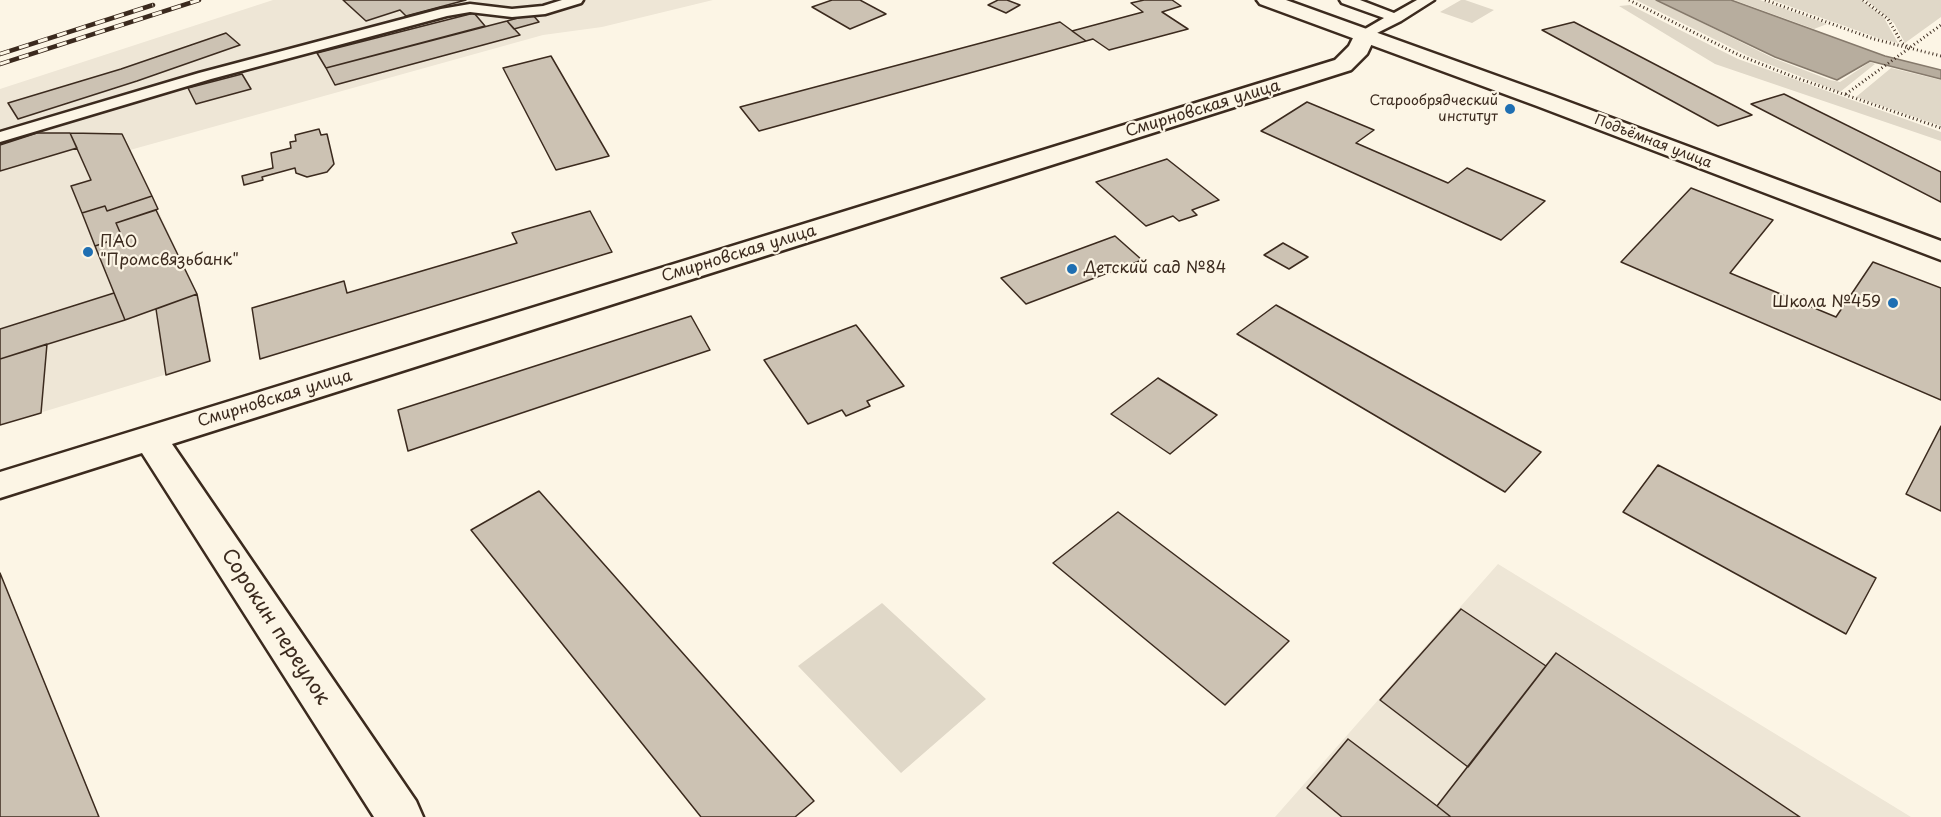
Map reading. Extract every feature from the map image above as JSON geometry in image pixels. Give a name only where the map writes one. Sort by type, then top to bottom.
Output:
[{"type":"street","points":[[1268,0],[1365,36]]},
{"type":"street","name":"Подъёмная улица","points":[[1365,36],[1941,251]]},
{"type":"street","name":"Смирновская улица","points":[[0,485],[1343,65],[1359,49],[1365,36]]},
{"type":"street","name":"Сорокин переулок","points":[[150,438],[400,817]]},
{"type":"lane","points":[[0,137],[204,76],[446,12],[470,8],[512,13],[545,10],[576,0]]},
{"type":"lane","points":[[1347,0],[1396,18]]},
{"type":"lane","points":[[1365,36],[1427,0]]},
{"type":"path","points":[[1629,0],[1741,56],[1941,128]]},
{"type":"path","points":[[1765,0],[1874,39],[1941,56]]},
{"type":"path","points":[[1863,0],[1888,19],[1902,43],[1910,49]]},
{"type":"path","points":[[1846,94],[1941,25]]},
{"type":"shaded area","points":[[273,0],[713,0],[602,27],[543,35],[130,150],[197,294],[210,361],[0,425],[0,89]]},
{"type":"shaded area","points":[[1461,0],[1494,10],[1472,23],[1440,12]]},
{"type":"shaded area","points":[[1636,0],[1656,0],[1773,58],[1830,80],[1840,82],[1870,62],[1875,64],[1840,92],[1748,56]]},
{"type":"shaded area","points":[[1656,0],[1731,0],[1885,56],[1941,70],[1941,79],[1870,61],[1837,80],[1775,57]]},
{"type":"shaded area","points":[[1734,0],[1760,0],[1827,24],[1814,29]]},
{"type":"shaded area","points":[[1772,0],[1861,0],[1883,16],[1898,43],[1878,38]]},
{"type":"shaded area","points":[[1866,0],[1941,0],[1941,17],[1905,43],[1894,23]]},
{"type":"shaded area","points":[[1630,5],[1738,59],[1941,132],[1941,141],[1715,64],[1619,6]]},
{"type":"shaded area","points":[[1891,68],[1941,80],[1941,126],[1856,97]]},
{"type":"shaded area","points":[[1498,564],[1911,817],[1275,817]]},
{"type":"shaded area","points":[[882,603],[986,699],[901,773],[798,666]]},
{"type":"building","points":[[343,0],[466,0],[406,16],[400,10],[366,21]]},
{"type":"building","points":[[832,0],[860,0],[886,14],[850,29],[812,7]]},
{"type":"building","points":[[998,0],[1007,0],[1020,5],[1006,13],[988,5]]},
{"type":"building","points":[[1144,0],[1172,0],[1181,6],[1162,12],[1188,29],[1109,50],[1093,39],[1086,41],[1072,31],[1143,12],[1131,3]]},
{"type":"building","points":[[474,13],[485,26],[326,68],[317,53]]},
{"type":"building","points":[[532,14],[539,22],[514,29],[507,21]]},
{"type":"building","points":[[507,21],[520,35],[335,85],[326,68]]},
{"type":"building","points":[[1060,22],[1086,41],[759,131],[740,107]]},
{"type":"building","points":[[1574,22],[1752,115],[1718,126],[1542,30]]},
{"type":"building","points":[[226,33],[240,45],[137,81],[18,119],[8,103],[121,69]]},
{"type":"building","points":[[551,56],[609,156],[556,170],[503,68]]},
{"type":"building","points":[[242,74],[251,89],[196,104],[188,88]]},
{"type":"building","points":[[1784,94],[1941,172],[1941,202],[1751,104]]},
{"type":"building","points":[[1307,102],[1374,130],[1356,143],[1448,183],[1467,168],[1545,201],[1501,240],[1261,131]]},
{"type":"building","points":[[319,129],[321,135],[327,134],[334,164],[327,172],[307,177],[296,173],[295,168],[262,177],[263,180],[244,185],[242,176],[273,168],[271,153],[291,148],[290,142],[296,141],[295,135]]},
{"type":"building","points":[[37,133],[70,133],[77,148],[0,171],[0,145]]},
{"type":"building","points":[[70,133],[122,134],[152,196],[107,211],[105,206],[82,213],[71,186],[91,180]]},
{"type":"building","points":[[1167,159],[1219,200],[1192,210],[1197,215],[1179,221],[1173,216],[1146,226],[1096,182]]},
{"type":"building","name":"Школа №459","points":[[1691,188],[1773,220],[1730,273],[1836,317],[1873,262],[1941,288],[1941,400],[1621,262]]},
{"type":"building","points":[[152,196],[158,209],[116,223],[122,237],[95,246],[82,213],[105,206],[107,211]]},
{"type":"building","points":[[156,210],[197,294],[125,320],[95,246],[122,237],[116,223]]},
{"type":"building","points":[[590,211],[612,252],[260,359],[252,308],[344,281],[347,293],[517,243],[512,233]]},
{"type":"building","name":"Детский сад №84","points":[[1115,236],[1142,260],[1026,304],[1001,278]]},
{"type":"building","points":[[1283,243],[1308,257],[1289,269],[1264,255]]},
{"type":"building","points":[[114,293],[125,320],[0,359],[0,329]]},
{"type":"building","points":[[197,294],[210,361],[166,375],[156,309]]},
{"type":"building","points":[[1276,305],[1541,452],[1505,492],[1237,334]]},
{"type":"building","points":[[691,316],[710,350],[408,451],[398,410]]},
{"type":"building","points":[[856,325],[904,386],[867,401],[870,406],[846,416],[842,410],[808,424],[764,360]]},
{"type":"building","points":[[47,344],[41,413],[0,425],[0,359]]},
{"type":"building","points":[[1158,378],[1217,415],[1170,454],[1111,414]]},
{"type":"building","points":[[1941,426],[1941,511],[1906,494]]},
{"type":"building","points":[[1658,465],[1876,578],[1846,634],[1623,512]]},
{"type":"building","points":[[539,491],[814,801],[795,817],[701,817],[471,530]]},
{"type":"building","points":[[1118,512],[1289,641],[1225,705],[1053,563]]},
{"type":"building","points":[[0,573],[99,817],[0,817]]},
{"type":"building","points":[[1461,609],[1546,666],[1468,767],[1380,700]]},
{"type":"building","points":[[1556,653],[1800,817],[1451,817],[1437,806]]},
{"type":"building","points":[[1348,739],[1451,817],[1342,817],[1307,788]]},
{"type":"railway","points":[[0,64],[199,0]]},
{"type":"railway","points":[[0,54],[153,5]]},
{"type":"place","name":"Старообрядческий институт","points":[[1510,109]]},
{"type":"place","name":"ПАО \"Промсвязьбанк\"","points":[[88,252]]},
{"type":"place","name":"Детский сад №84","points":[[1072,269]]},
{"type":"place","name":"Школа №459","points":[[1893,303]]}]
